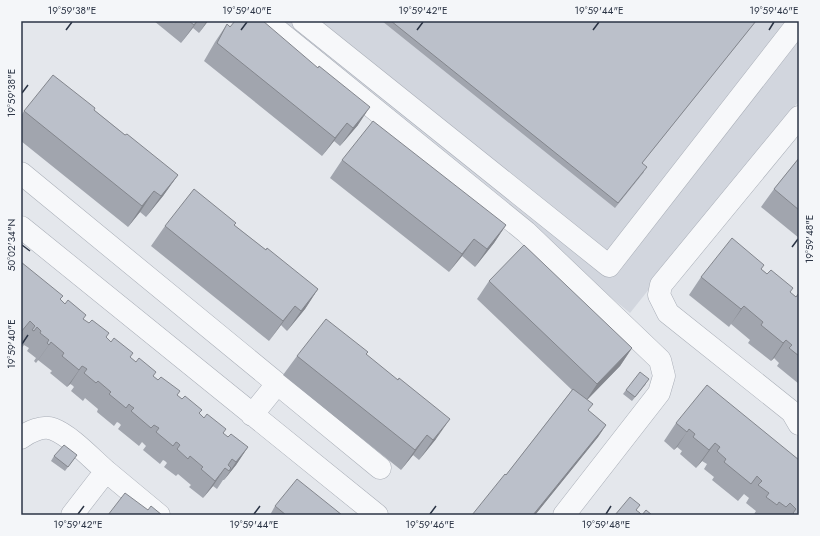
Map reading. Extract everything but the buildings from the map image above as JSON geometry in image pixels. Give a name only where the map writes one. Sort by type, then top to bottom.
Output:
[{"type":"street","points":[[266,21],[526,232],[660,360],[664,376],[659,393],[564,515]]},
{"type":"street","points":[[303,21],[609,266],[799,22]]},
{"type":"street","points":[[799,117],[661,285],[659,295],[668,312],[792,412],[799,424]]},
{"type":"street","points":[[21,173],[380,468]]},
{"type":"street","points":[[21,227],[377,515]]},
{"type":"street","points":[[252,415],[277,384]]},
{"type":"street","points":[[21,438],[36,429],[51,428],[65,436],[159,515]]},
{"type":"street","points":[[72,515],[106,471]]},
{"type":"shaded area","points":[[272,21],[799,21],[799,101],[630,313]]}]
